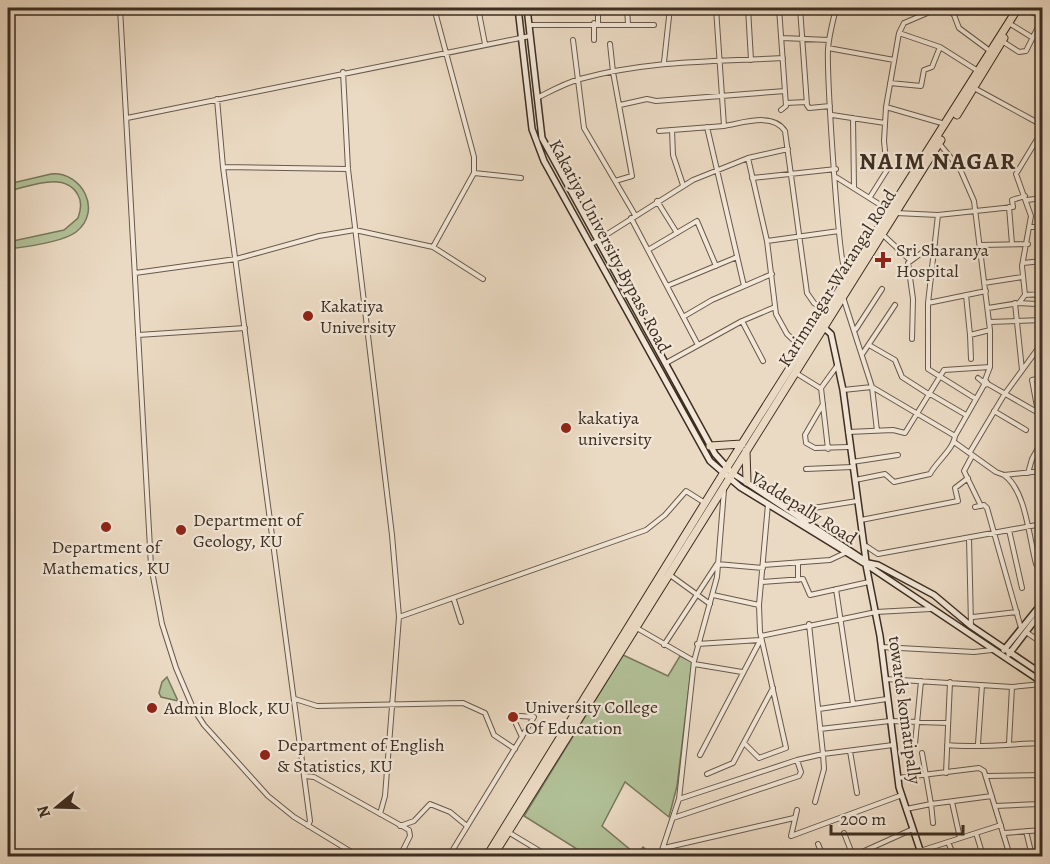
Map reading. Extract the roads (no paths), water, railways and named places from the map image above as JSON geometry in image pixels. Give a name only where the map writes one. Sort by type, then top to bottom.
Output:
[{"type":"highway","name":"Karimnagar-Warangal Road","points":[[744,448],[795,373],[828,312],[938,142],[990,51],[1021,8]]},
{"type":"highway","name":"Karimnagar-Warangal Road","points":[[938,142],[946,124],[1002,41],[1021,8]]},
{"type":"highway","name":"Karimnagar-Warangal Road","points":[[726,477],[804,350],[843,297],[893,212]]},
{"type":"highway","points":[[710,446],[744,448],[747,482]]},
{"type":"highway","points":[[487,856],[705,503],[726,477]]},
{"type":"highway","points":[[493,856],[669,574],[726,477]]},
{"type":"main road","name":"Kakatiya University Bypass Road","points":[[518,8],[535,137],[544,160],[707,456],[726,477]]},
{"type":"main road","name":"Kakatiya University Bypass Road","points":[[527,9],[542,138],[726,477]]},
{"type":"main road","name":"towards komatipally","points":[[822,326],[831,334],[843,390],[849,447],[866,546],[866,563],[876,612],[898,778],[921,854]]},
{"type":"main road","points":[[726,477],[747,482],[935,609],[1042,674]]},
{"type":"main road","name":"Vaddepally Road","points":[[726,477],[845,553],[866,563]]},
{"type":"main road","points":[[866,563],[878,566],[934,595],[1042,683]]},
{"type":"main road","points":[[1024,630],[1042,603]]},
{"type":"main road","points":[[1004,652],[1042,610]]},
{"type":"street","points":[[120,8],[128,118],[151,566],[160,618],[176,668],[193,708],[204,725],[268,796],[308,826],[358,856]]},
{"type":"street","points":[[433,247],[474,173],[474,157],[434,8]]},
{"type":"street","points":[[478,8],[485,44]]},
{"type":"street","points":[[527,9],[578,8]]},
{"type":"street","points":[[594,40],[598,8]]},
{"type":"street","points":[[627,8],[628,24]]},
{"type":"street","points":[[664,62],[670,8]]},
{"type":"street","points":[[716,8],[722,62],[724,126]]},
{"type":"street","points":[[748,8],[751,60]]},
{"type":"street","points":[[779,8],[786,103],[781,110]]},
{"type":"street","points":[[800,8],[806,102],[809,108],[830,106]]},
{"type":"street","points":[[836,8],[828,48],[830,106],[839,231],[844,272],[848,280]]},
{"type":"street","points":[[870,197],[887,170],[886,107],[899,33],[904,23],[939,8]]},
{"type":"street","points":[[945,8],[954,15],[959,28],[990,51]]},
{"type":"street","points":[[1002,41],[1022,53],[1040,32],[1041,17],[1021,8]]},
{"type":"street","points":[[529,25],[596,23],[654,25]]},
{"type":"street","points":[[1012,25],[1033,38]]},
{"type":"street","points":[[899,33],[940,47],[978,71]]},
{"type":"street","points":[[128,118],[343,72],[530,36]]},
{"type":"street","points":[[782,38],[829,40]]},
{"type":"street","points":[[573,40],[584,128],[615,181],[698,345]]},
{"type":"street","points":[[610,45],[632,176],[615,181]]},
{"type":"street","points":[[890,83],[921,86],[924,70],[932,67],[940,47]]},
{"type":"street","points":[[828,48],[894,60]]},
{"type":"street","points":[[537,98],[578,79],[664,62],[722,62],[783,58]]},
{"type":"street","points":[[343,72],[348,169],[392,535],[399,617],[390,703],[385,796],[380,814]]},
{"type":"street","points":[[971,87],[1042,125]]},
{"type":"street","points":[[620,105],[647,99],[656,102],[785,91]]},
{"type":"street","points":[[217,99],[224,167],[295,699],[310,821],[308,826]]},
{"type":"street","points":[[786,103],[806,102]]},
{"type":"street","points":[[886,107],[946,124]]},
{"type":"street","points":[[832,115],[885,123]]},
{"type":"street","points":[[853,118],[854,187]]},
{"type":"street","points":[[659,131],[768,120],[774,121],[785,131],[807,293],[814,303],[828,312]]},
{"type":"street","points":[[707,127],[744,286]]},
{"type":"street","points":[[672,130],[673,155],[683,185]]},
{"type":"street","points":[[1025,295],[1022,277],[1023,262],[1031,227],[1026,198],[1017,179],[1017,170],[1042,131]]},
{"type":"street","points":[[854,480],[885,474],[894,482],[928,475],[954,442],[966,415],[985,383],[990,367],[988,308],[975,211],[968,183],[955,161],[938,142]]},
{"type":"street","points":[[590,245],[683,185],[748,158],[789,149]]},
{"type":"street","points":[[748,158],[767,241],[775,307],[783,328],[804,350]]},
{"type":"street","points":[[224,167],[348,169]]},
{"type":"street","points":[[752,178],[792,176],[836,169]]},
{"type":"street","points":[[474,173],[520,178]]},
{"type":"street","points":[[836,177],[893,212],[938,215],[1013,207],[1012,200],[1042,198]]},
{"type":"street","points":[[657,201],[677,233]]},
{"type":"street","points":[[1009,207],[1012,244]]},
{"type":"street","points":[[938,215],[928,303],[928,369],[976,399]]},
{"type":"street","points":[[648,250],[696,221],[699,222],[716,266]]},
{"type":"street","points":[[1031,227],[1042,227]]},
{"type":"street","points":[[135,273],[236,259],[319,236],[355,230],[433,247],[483,279]]},
{"type":"street","points":[[767,241],[839,231]]},
{"type":"street","points":[[882,234],[910,260]]},
{"type":"street","points":[[912,339],[913,299],[907,267],[910,260],[935,243]]},
{"type":"street","points":[[981,245],[1028,244]]},
{"type":"street","points":[[667,286],[737,257]]},
{"type":"street","points":[[1023,262],[1042,261]]},
{"type":"street","points":[[683,317],[712,300],[772,274]]},
{"type":"street","points":[[984,283],[1022,277]]},
{"type":"street","points":[[1022,370],[1017,303],[1025,295],[1041,294],[1040,282],[1042,282]]},
{"type":"street","points":[[855,330],[882,290]]},
{"type":"street","points":[[928,303],[986,291]]},
{"type":"street","points":[[966,295],[971,358]]},
{"type":"street","points":[[843,297],[863,353],[872,387],[877,431]]},
{"type":"street","points":[[988,308],[1017,303],[1036,304]]},
{"type":"street","points":[[863,353],[895,305]]},
{"type":"street","points":[[666,363],[742,321],[775,307]]},
{"type":"street","points":[[989,322],[1042,320]]},
{"type":"street","points":[[742,321],[763,361]]},
{"type":"street","points":[[138,334],[245,328]]},
{"type":"street","points":[[970,336],[990,330]]},
{"type":"street","points":[[981,506],[964,468],[1004,394],[1042,343]]},
{"type":"street","points":[[869,345],[895,360],[902,377],[966,415]]},
{"type":"street","points":[[828,448],[821,388],[837,366]]},
{"type":"street","points":[[847,432],[893,430],[905,433],[944,370],[990,367]]},
{"type":"street","points":[[795,373],[821,388]]},
{"type":"street","points":[[978,378],[1040,414]]},
{"type":"street","points":[[1040,414],[1032,380],[1042,378]]},
{"type":"street","points":[[843,390],[872,387],[918,412],[955,436]]},
{"type":"street","points":[[823,404],[804,439],[811,447],[849,447]]},
{"type":"street","points":[[994,411],[1026,430]]},
{"type":"street","points":[[1028,473],[1032,459],[1042,441]]},
{"type":"street","points":[[954,442],[984,466],[1012,480],[1019,492],[1036,564],[1039,568],[1042,566]]},
{"type":"street","points":[[806,469],[852,465],[897,455]]},
{"type":"street","points":[[1004,475],[1042,471]]},
{"type":"street","points":[[660,856],[678,799],[697,644],[713,595],[726,477]]},
{"type":"street","points":[[861,520],[958,501],[954,488],[968,478]]},
{"type":"street","points":[[399,617],[454,600],[646,530],[665,515],[686,491],[705,503]]},
{"type":"street","points":[[797,515],[807,509],[857,501]]},
{"type":"street","points":[[744,743],[757,757],[762,759],[786,748],[774,687],[761,638],[759,605],[768,504]]},
{"type":"street","points":[[975,507],[987,506],[1024,630],[1042,643]]},
{"type":"street","points":[[866,546],[878,554],[1042,525]]},
{"type":"street","points":[[1009,531],[1022,588]]},
{"type":"street","points":[[969,538],[973,617],[971,626]]},
{"type":"street","points":[[717,564],[763,567],[798,564],[830,560],[845,553]]},
{"type":"street","points":[[664,645],[717,564]]},
{"type":"street","points":[[798,564],[798,580]]},
{"type":"street","points":[[669,574],[710,604]]},
{"type":"street","points":[[762,582],[804,580],[810,595],[870,581]]},
{"type":"street","points":[[836,589],[853,704]]},
{"type":"street","points":[[713,595],[759,605]]},
{"type":"street","points":[[454,600],[461,622]]},
{"type":"street","points":[[697,644],[761,638],[809,624],[876,612],[935,609]]},
{"type":"street","points":[[973,617],[1017,612]]},
{"type":"street","points":[[1038,617],[1042,622]]},
{"type":"street","points":[[809,624],[819,709],[819,729],[824,754],[824,769],[815,802]]},
{"type":"street","points":[[635,627],[694,662],[742,672]]},
{"type":"street","points":[[699,755],[761,638]]},
{"type":"street","points":[[881,647],[1004,652]]},
{"type":"street","points":[[885,679],[1012,687],[1042,683]]},
{"type":"street","points":[[915,744],[921,681]]},
{"type":"street","points":[[946,773],[950,682]]},
{"type":"street","points":[[978,744],[982,685]]},
{"type":"street","points":[[707,774],[731,765],[774,687]]},
{"type":"street","points":[[1009,744],[1012,687]]},
{"type":"street","points":[[295,699],[317,706],[453,702],[469,704],[485,713],[494,735],[515,749]]},
{"type":"street","points":[[819,709],[887,699]]},
{"type":"street","points":[[449,856],[534,717],[520,716]]},
{"type":"street","points":[[819,729],[890,721],[948,723]]},
{"type":"street","points":[[516,724],[522,738]]},
{"type":"street","points":[[947,745],[968,747],[978,744],[1040,743],[1042,735]]},
{"type":"street","points":[[678,799],[796,760],[824,754],[893,746]]},
{"type":"street","points":[[850,751],[857,793]]},
{"type":"street","points":[[922,753],[933,823]]},
{"type":"street","points":[[673,818],[799,776],[801,772],[796,760]]},
{"type":"street","points":[[898,778],[979,768],[984,771],[1010,856]]},
{"type":"street","points":[[987,776],[1040,775],[1039,804],[1042,830],[1004,833]]},
{"type":"street","points":[[304,776],[314,777],[410,832],[400,856]]},
{"type":"street","points":[[797,810],[791,836],[902,795]]},
{"type":"street","points":[[906,809],[992,796]]},
{"type":"street","points":[[951,802],[960,838]]},
{"type":"street","points":[[400,826],[414,821],[429,804],[450,813],[467,826]]},
{"type":"street","points":[[995,806],[1039,804]]},
{"type":"street","points":[[663,848],[794,818]]},
{"type":"street","points":[[921,854],[948,842],[1001,825]]},
{"type":"street","points":[[844,832],[853,856],[913,829]]},
{"type":"street","points":[[1026,831],[1032,856]]},
{"type":"street","points":[[508,832],[541,855],[548,856]]},
{"type":"street","points":[[976,833],[983,856]]},
{"type":"street","points":[[948,842],[954,856]]},
{"type":"street","points":[[818,844],[823,856]]},
{"type":"place","name":"Sri Sharanya Hospital","points":[[883,260]]},
{"type":"place","name":"Kakatiya University","points":[[308,316]]},
{"type":"place","name":"kakatiya university","points":[[566,428]]},
{"type":"place","name":"Department of Mathematics, KU","points":[[106,527]]},
{"type":"place","name":"Department of Geology, KU","points":[[181,530]]},
{"type":"place","name":"Admin Block, KU","points":[[152,708]]},
{"type":"place","name":"University College Of Education","points":[[513,717]]},
{"type":"place","name":"Department of English & Statistics, KU","points":[[265,755]]},
{"type":"district","name":"NAIM NAGAR","points":[[938,161]]}]
